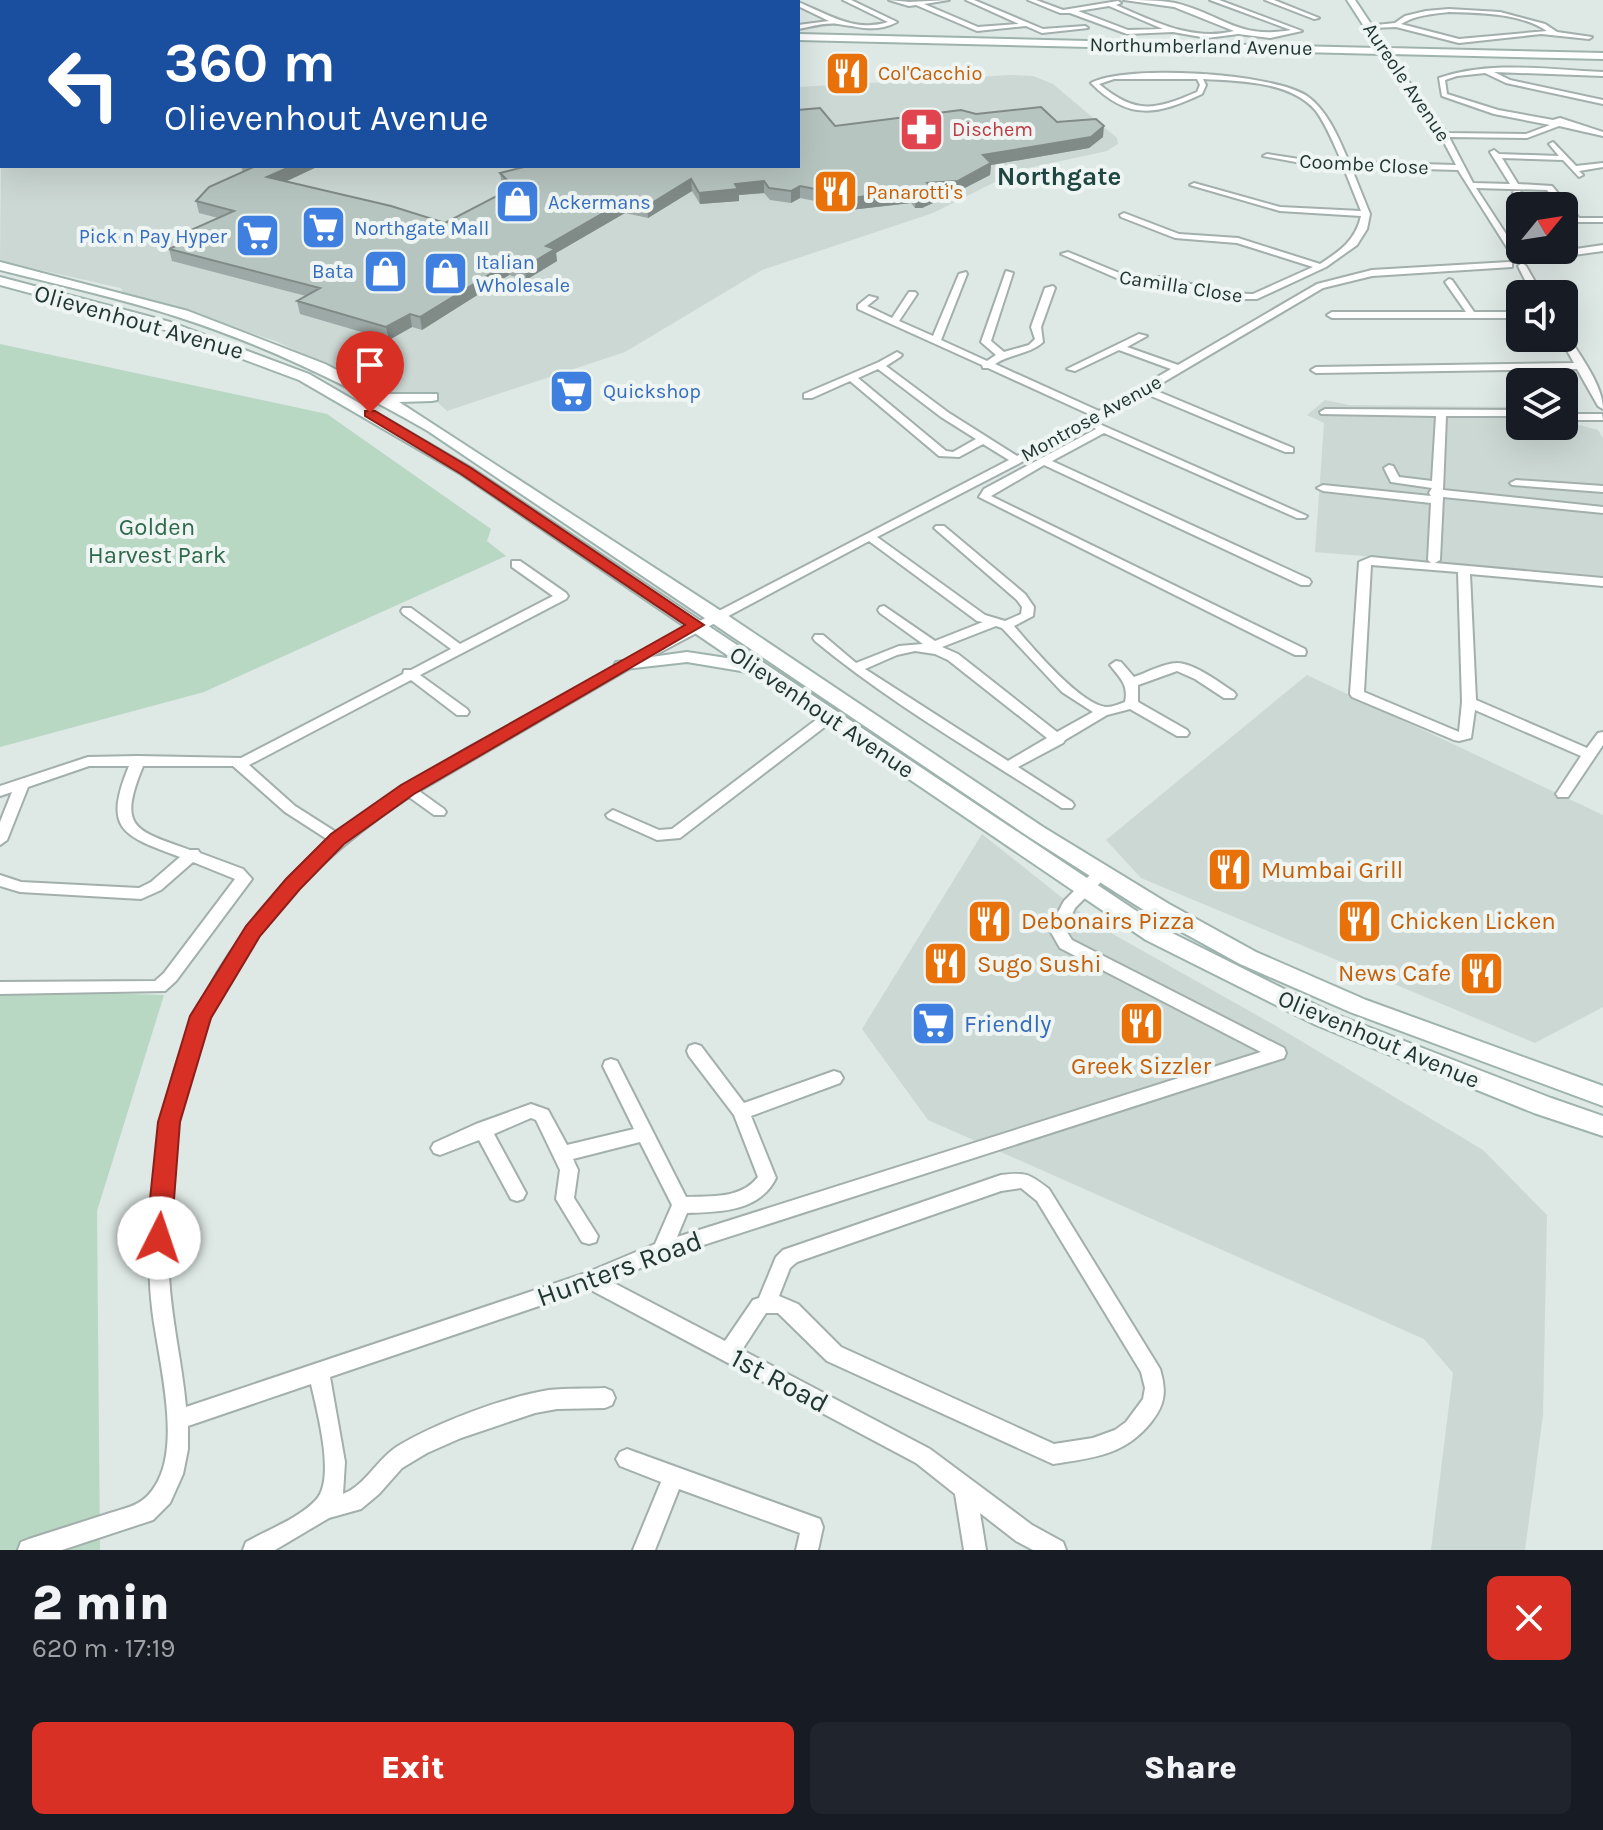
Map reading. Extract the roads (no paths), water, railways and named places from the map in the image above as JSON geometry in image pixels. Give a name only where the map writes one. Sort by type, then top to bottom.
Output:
[{"type":"street","points":[[849,1],[871,0]]},
{"type":"street","points":[[892,0],[945,0]]},
{"type":"street","points":[[969,0],[1047,32],[1085,28]]},
{"type":"street","points":[[1031,0],[1057,11],[1111,5],[1125,0],[1175,5],[1239,32]]},
{"type":"street","points":[[1079,0],[1097,7]]},
{"type":"street","points":[[1111,5],[1174,30],[1206,36],[1239,32],[1270,36],[1299,31],[1213,0]]},
{"type":"street","points":[[1233,7],[1268,0],[1312,17],[1315,12],[1309,0]]},
{"type":"street","name":"Aureole Avenue","points":[[1351,0],[1395,68],[1443,131],[1506,246]]},
{"type":"street","points":[[800,4],[835,22],[865,28],[894,22],[849,1]]},
{"type":"street","points":[[921,2],[977,29],[1024,25]]},
{"type":"street","points":[[1396,25],[1403,18],[1465,9],[1540,23],[1555,33]]},
{"type":"street","points":[[1072,11],[1123,32],[1174,30]]},
{"type":"street","points":[[800,27],[835,22]]},
{"type":"street","points":[[1370,26],[1396,25],[1459,41],[1555,33],[1589,37]]},
{"type":"street","name":"Northumberland Avenue","points":[[800,37],[1603,58]]},
{"type":"street","points":[[1353,52],[1377,40],[1418,51]]},
{"type":"street","name":"Northumberland Avenue","points":[[800,45],[1353,52]]},
{"type":"street","name":"Northumberland Avenue","points":[[1386,53],[1418,51],[1603,58]]},
{"type":"street","points":[[1353,52],[1395,68]]},
{"type":"street","points":[[1488,72],[1508,82],[1603,102]]},
{"type":"street","points":[[1554,123],[1497,112],[1442,93],[1441,79],[1449,75],[1488,72],[1603,74]]},
{"type":"street","points":[[1124,215],[1178,236],[1238,241],[1318,266],[1348,251],[1360,234],[1366,214],[1347,165],[1316,106],[1304,98],[1257,80],[1114,77],[1094,83],[1120,105],[1151,110],[1200,93],[1203,85],[1200,79]]},
{"type":"street","points":[[1443,131],[1488,135],[1535,133],[1564,120],[1603,134]]},
{"type":"street","points":[[1488,135],[1516,190]]},
{"type":"street","points":[[1553,144],[1576,172],[1603,165]]},
{"type":"street","name":"Coombe Close","points":[[1267,156],[1293,162],[1461,168]]},
{"type":"street","points":[[1497,156],[1565,158]]},
{"type":"street","points":[[1194,185],[1280,209],[1366,214]]},
{"type":"street","points":[[1470,185],[1516,190],[1549,188],[1552,192]]},
{"type":"street","points":[[1578,220],[1603,220]]},
{"type":"street","name":"Montrose Avenue","points":[[1578,252],[1603,248]]},
{"type":"street","name":"Camilla Close","points":[[1065,254],[1128,280],[1166,280],[1222,296],[1254,297],[1318,266]]},
{"type":"street","name":"Montrose Avenue","points":[[179,1419],[162,1314],[159,1238],[169,1122],[181,1075],[201,1016],[224,973],[253,931],[337,839],[407,789],[623,666],[715,615],[1016,460],[1320,286],[1337,279],[1372,273],[1506,261]]},
{"type":"street","name":"Aureole Avenue","points":[[1517,264],[1529,280]]},
{"type":"street","name":"Olievenhout Avenue","points":[[0,266],[195,318],[307,362],[381,398],[433,428],[715,615],[1092,882],[1154,934],[1324,1019],[1593,1123]]},
{"type":"street","points":[[1002,355],[986,342],[1009,273]]},
{"type":"street","points":[[935,342],[963,274]]},
{"type":"street","name":"Olievenhout Avenue","points":[[0,281],[165,325],[304,377],[466,471],[830,716],[1092,882],[1248,958],[1358,1006],[1601,1093]]},
{"type":"street","points":[[1449,282],[1470,312]]},
{"type":"street","points":[[986,366],[1002,355],[1032,347],[1040,340],[1036,327],[1050,288]]},
{"type":"street","points":[[893,323],[912,294]]},
{"type":"street","points":[[872,298],[861,307],[1097,414]]},
{"type":"street","points":[[1332,315],[1506,314]]},
{"type":"street","points":[[1072,369],[1142,336]]},
{"type":"street","points":[[1119,347],[1179,369]]},
{"type":"street","points":[[1573,352],[1601,411]]},
{"type":"street","points":[[808,396],[897,355]]},
{"type":"street","points":[[880,365],[983,440],[1016,460]]},
{"type":"street","points":[[1316,370],[1582,366]]},
{"type":"street","points":[[851,377],[943,454],[955,455],[983,440]]},
{"type":"street","points":[[1143,389],[1289,450]]},
{"type":"street","points":[[381,398],[438,398],[431,416],[433,428]]},
{"type":"street","points":[[1578,410],[1601,411]]},
{"type":"street","points":[[1578,415],[1601,411]]},
{"type":"street","points":[[1325,412],[1506,413]]},
{"type":"street","points":[[1434,560],[1441,413]]},
{"type":"street","points":[[1086,421],[1301,516]]},
{"type":"street","points":[[1104,429],[988,491],[985,497],[1300,652]]},
{"type":"street","points":[[1043,461],[1305,582]]},
{"type":"street","points":[[1515,466],[1517,501]]},
{"type":"street","points":[[1389,468],[1395,480],[1435,493]]},
{"type":"street","points":[[1516,483],[1603,489]]},
{"type":"street","points":[[1323,488],[1435,493],[1603,510]]},
{"type":"street","points":[[855,668],[911,647],[934,646],[1027,616],[1028,607],[940,528]]},
{"type":"street","points":[[869,536],[999,624],[1067,688],[1090,706],[1104,711]]},
{"type":"street","points":[[1464,570],[1469,702],[1466,735],[1459,737],[1366,700],[1356,689],[1365,562],[1464,570],[1603,582]]},
{"type":"street","points":[[0,791],[76,765],[138,760],[242,763],[409,673],[562,596],[516,564]]},
{"type":"street","points":[[884,610],[1058,740]]},
{"type":"street","points":[[407,611],[458,648]]},
{"type":"street","points":[[819,638],[855,668],[1067,805]]},
{"type":"street","points":[[623,666],[687,657],[763,671]]},
{"type":"street","points":[[1116,665],[1133,682],[1135,694],[1131,704]]},
{"type":"street","points":[[1133,682],[1177,667],[1200,676],[1229,695]]},
{"type":"street","points":[[409,673],[462,712]]},
{"type":"street","points":[[1469,702],[1589,754]]},
{"type":"street","points":[[1008,767],[1104,711],[1131,704],[1182,733]]},
{"type":"street","points":[[613,815],[657,835],[675,834],[830,716]]},
{"type":"street","points":[[1563,794],[1603,736]]},
{"type":"street","points":[[0,988],[151,988],[165,983],[244,879],[238,873],[193,854],[138,836],[129,826],[122,803],[138,760]]},
{"type":"street","points":[[242,763],[290,809],[337,839]]},
{"type":"street","points":[[0,840],[22,784]]},
{"type":"street","points":[[407,789],[439,812]]},
{"type":"street","points":[[0,880],[20,887],[141,894],[156,886],[193,854]]},
{"type":"street","name":"Hunters Road","points":[[179,1419],[590,1280],[662,1250],[1278,1053],[1066,944],[1057,929],[1061,916],[1092,882]]},
{"type":"street","points":[[681,1205],[726,1203],[755,1192],[765,1183],[763,1167],[741,1112],[695,1051]]},
{"type":"street","points":[[611,1066],[681,1205],[662,1250]]},
{"type":"street","points":[[741,1112],[834,1078]]},
{"type":"street","points":[[440,1148],[482,1129],[531,1111],[538,1112],[569,1170],[565,1199],[589,1236]]},
{"type":"street","points":[[1593,1123],[1603,1139]]},
{"type":"street","points":[[482,1129],[517,1193]]},
{"type":"street","points":[[562,1154],[645,1133]]},
{"type":"street","points":[[728,1353],[760,1306],[790,1307],[812,1337],[834,1354],[1043,1451],[1080,1450],[1121,1438],[1145,1417],[1153,1403],[1155,1388],[1150,1369],[1043,1195],[1024,1180],[1001,1183],[790,1256],[783,1263],[766,1304]]},
{"type":"street","name":"1st Road","points":[[590,1280],[923,1456],[1024,1533],[1055,1550]]},
{"type":"street","points":[[254,1550],[323,1508],[336,1487],[319,1372]]},
{"type":"street","points":[[323,1508],[343,1507],[369,1493],[403,1454],[456,1430],[548,1400],[605,1398]]},
{"type":"street","points":[[29,1550],[145,1512],[162,1501],[174,1465],[179,1419]]},
{"type":"street","points":[[627,1459],[812,1527],[807,1550]]},
{"type":"street","points":[[644,1550],[674,1476]]},
{"type":"street","points":[[965,1487],[975,1550]]},
{"type":"place","name":"Col'Cacchio","points":[[847,73]]},
{"type":"place","name":"Dischem","points":[[921,129]]},
{"type":"place","name":"Panarotti's","points":[[835,192]]},
{"type":"place","name":"Ackermans","points":[[517,202]]},
{"type":"place","name":"Northgate Mall","points":[[323,228]]},
{"type":"place","name":"Pick n Pay Hyper","points":[[258,236]]},
{"type":"place","name":"Bata","points":[[385,271]]},
{"type":"place","name":"Italian Wholesale","points":[[445,273]]},
{"type":"place","name":"Quickshop","points":[[572,391]]},
{"type":"place","name":"Mumbai Grill","points":[[1230,870]]},
{"type":"place","name":"Debonairs Pizza","points":[[990,921]]},
{"type":"place","name":"Chicken Licken","points":[[1359,921]]},
{"type":"place","name":"Sugo Sushi","points":[[946,964]]},
{"type":"place","name":"News Cafe","points":[[1482,973]]},
{"type":"place","name":"Friendly","points":[[933,1024]]},
{"type":"place","name":"Greek Sizzler","points":[[1141,1024]]},
{"type":"district","name":"Northgate","points":[[1059,176]]},
{"type":"park label","name":"Golden Harvest Park","points":[[157,541]]}]
